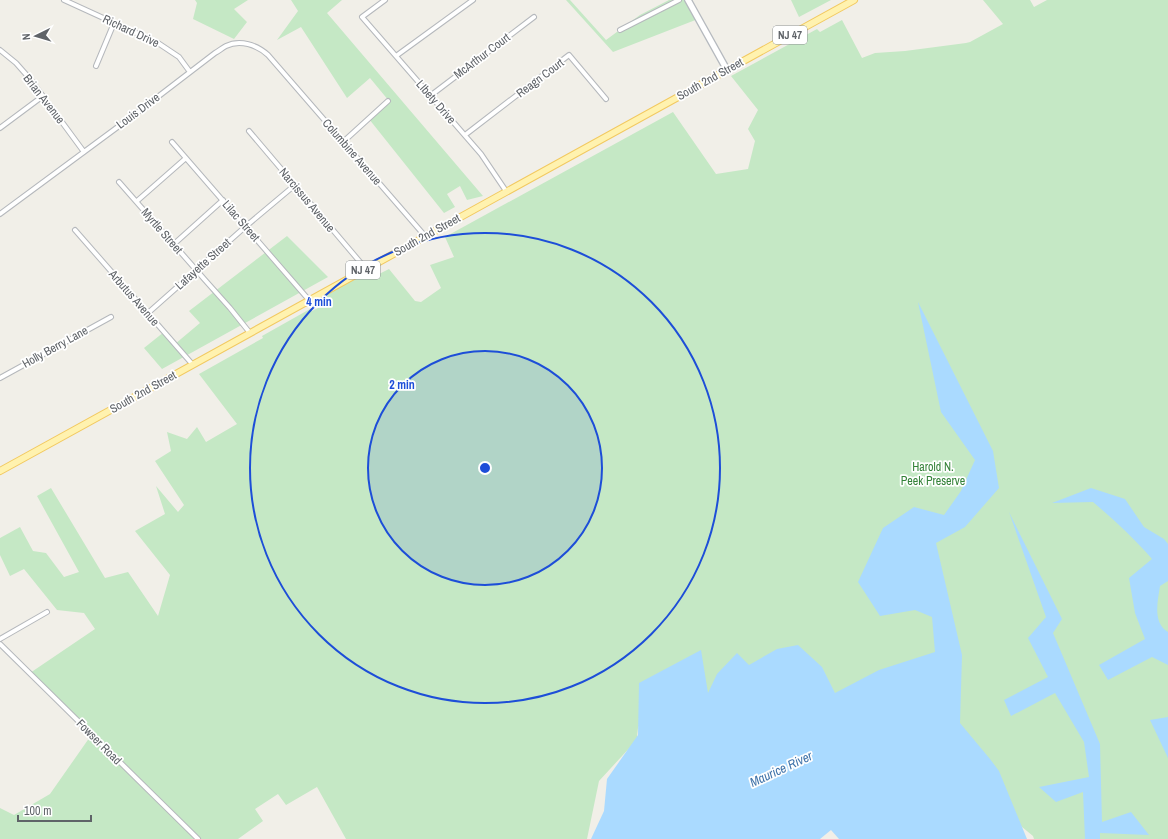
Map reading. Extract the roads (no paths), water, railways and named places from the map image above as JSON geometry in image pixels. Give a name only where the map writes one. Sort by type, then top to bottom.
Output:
[{"type":"main road","points":[[688,0],[727,70]]},
{"type":"main road","name":"South 2nd Street","points":[[0,471],[854,0]]},
{"type":"street","name":"Richard Drive","points":[[64,0],[158,43],[179,57],[190,72]]},
{"type":"street","name":"LIbety Drive","points":[[385,0],[362,17],[481,154],[506,191]]},
{"type":"street","points":[[396,56],[473,0]]},
{"type":"street","points":[[620,30],[679,0]]},
{"type":"street","name":"McArthur Court","points":[[430,96],[534,16]]},
{"type":"street","points":[[96,66],[114,23]]},
{"type":"street","name":"Louis Drive","points":[[0,214],[227,46],[238,43],[255,46],[263,50],[279,68]]},
{"type":"street","name":"Brian Avenue","points":[[0,50],[31,80],[84,152]]},
{"type":"street","name":"Reagn Court","points":[[465,135],[569,55],[606,99]]},
{"type":"street","name":"Columbine Avenue","points":[[279,68],[425,236]]},
{"type":"street","points":[[0,128],[42,96]]},
{"type":"street","points":[[343,142],[388,101]]},
{"type":"street","name":"Narcissus Avenue","points":[[249,131],[366,269]]},
{"type":"street","name":"Lilac Street","points":[[172,142],[309,300]]},
{"type":"street","points":[[137,202],[186,158]]},
{"type":"street","name":"Myrtle Street","points":[[120,182],[250,333]]},
{"type":"street","name":"Lafayette Street","points":[[148,313],[245,226],[295,185]]},
{"type":"street","points":[[174,244],[223,200]]},
{"type":"street","name":"Arbutus Avenue","points":[[75,230],[193,365]]},
{"type":"street","name":"Holly Berry Lane","points":[[0,378],[111,317]]},
{"type":"street","points":[[0,640],[47,612]]},
{"type":"street","name":"Fowser Road","points":[[0,644],[198,839]]},
{"type":"water","name":"Maurice River","points":[[918,302],[993,451],[999,488],[965,527],[936,543],[962,655],[960,723],[999,771],[1027,839],[839,839],[831,830],[820,839],[591,839],[604,811],[607,779],[638,735],[639,683],[701,650],[708,693],[717,674],[737,653],[749,665],[777,649],[798,645],[822,667],[835,693],[879,670],[935,652],[932,617],[915,610],[880,616],[858,582],[883,528],[914,507],[944,515],[961,491],[975,460],[941,412]]},
{"type":"water","points":[[1091,488],[1125,499],[1144,527],[1164,539],[1168,544],[1168,581],[1160,586],[1157,611],[1160,623],[1168,632],[1168,665],[1152,657],[1108,680],[1099,665],[1145,639],[1135,613],[1129,578],[1152,559],[1124,529],[1093,502],[1052,503]]},
{"type":"water","points":[[1009,512],[1062,619],[1053,633],[1100,744],[1102,822],[1131,812],[1149,835],[1100,833],[1100,839],[1085,839],[1083,792],[1056,802],[1039,787],[1089,777],[1084,742],[1055,693],[1011,716],[1004,700],[1048,677],[1028,638],[1046,617]]},
{"type":"water","points":[[1168,717],[1168,758],[1150,720]]},
{"type":"park label","name":"Harold N. Peek Preserve","points":[[933,474]]}]
